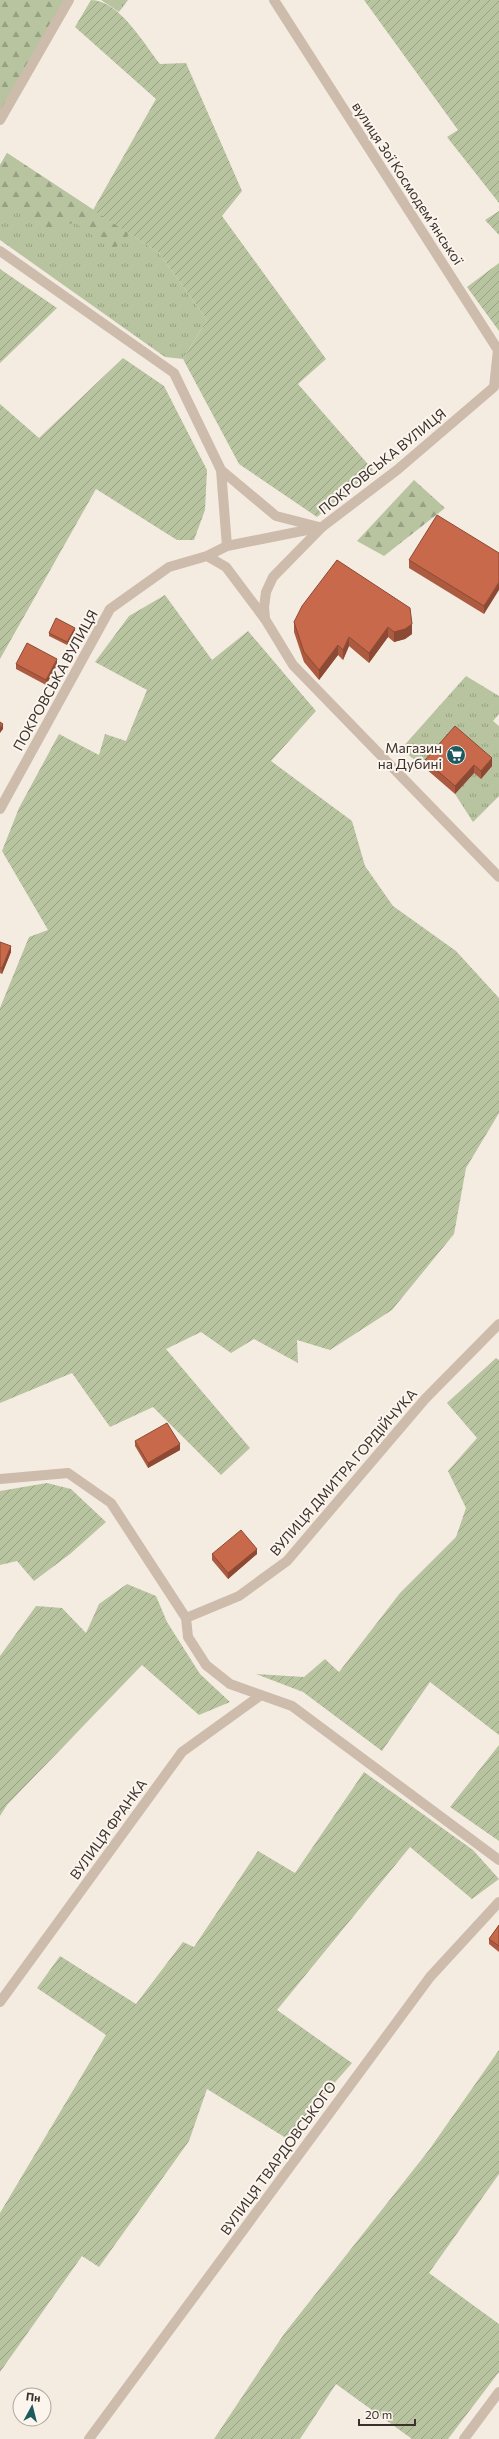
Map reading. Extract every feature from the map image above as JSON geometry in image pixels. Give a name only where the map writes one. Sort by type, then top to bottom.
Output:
[{"type":"street","points":[[0,120],[69,0]]},
{"type":"street","name":"вулиця Зої Космодемʼянської","points":[[274,0],[498,350],[497,385]]},
{"type":"street","points":[[0,251],[174,373],[221,470],[227,546]]},
{"type":"street","name":"ПОКРОВСЬКА ВУЛИЦЯ","points":[[0,809],[110,609],[168,567],[207,556],[227,546],[322,527],[397,470],[497,385]]},
{"type":"street","points":[[221,470],[276,516],[322,527]]},
{"type":"street","points":[[266,619],[264,607],[266,592],[273,577],[322,527]]},
{"type":"street","points":[[207,556],[226,568],[266,619],[293,665],[499,877]]},
{"type":"street","name":"ВУЛИЦЯ ДМИТРА ГОРДІЙЧУКА","points":[[186,1618],[239,1596],[287,1561],[425,1399],[499,1324]]},
{"type":"street","points":[[0,1479],[68,1473],[110,1503],[186,1618],[188,1637],[206,1665],[230,1684],[292,1706],[499,1860]]},
{"type":"street","name":"ВУЛИЦЯ ФРАНКА","points":[[0,2002],[182,1752],[261,1695]]},
{"type":"street","name":"ВУЛИЦЯ ТВАРДОВСЬКОГО","points":[[89,2439],[430,1977],[499,1902]]},
{"type":"street","points":[[464,2439],[499,2392]]},
{"type":"green space","points":[[0,0],[69,0],[0,120]]},
{"type":"green space","points":[[91,0],[101,2],[111,7],[121,15],[139,35],[160,64],[186,63],[242,191],[222,216],[326,359],[298,384],[373,470],[317,517],[239,464],[183,359],[207,320],[159,253],[93,210],[156,99],[75,27]]},
{"type":"green space","points":[[101,0],[128,0],[119,12]]},
{"type":"green space","points":[[364,0],[499,0],[499,203],[447,137],[458,130]]},
{"type":"green space","points":[[7,153],[159,253],[207,320],[183,359],[165,357],[0,240],[0,165]]},
{"type":"green space","points":[[7,153],[130,234],[113,250],[74,222],[47,235],[15,208],[0,217],[0,165]]},
{"type":"green space","points":[[499,211],[499,235],[485,220]]},
{"type":"green space","points":[[499,263],[499,331],[467,287]]},
{"type":"green space","points":[[0,269],[57,308],[0,363]]},
{"type":"green space","points":[[123,358],[164,386],[207,470],[205,510],[194,540],[177,540],[96,489],[0,659],[0,404],[39,438]]},
{"type":"green space","points":[[414,480],[445,508],[384,556],[357,541]]},
{"type":"green space","points":[[165,595],[212,660],[248,631],[316,711],[271,761],[352,821],[365,866],[393,906],[456,951],[499,998],[499,1113],[466,1168],[454,1234],[392,1310],[330,1350],[297,1340],[298,1363],[254,1339],[231,1353],[201,1332],[166,1349],[250,1448],[221,1475],[153,1407],[110,1427],[72,1373],[0,1403],[0,1008],[29,937],[48,930],[2,851],[19,808],[59,734],[99,755],[105,734],[126,741],[147,690],[95,662],[129,616]]},
{"type":"green space","points":[[466,676],[499,696],[499,714],[493,721],[499,726],[499,796],[473,822],[455,794],[474,773],[455,734],[425,768],[401,749]]},
{"type":"green space","points":[[496,1358],[499,1360],[499,1735],[430,1682],[382,1751],[303,1692],[256,1674],[304,1677],[325,1659],[339,1672],[400,1593],[456,1537],[466,1508],[448,1471],[477,1438],[447,1403]]},
{"type":"green space","points":[[47,1483],[71,1489],[106,1522],[70,1554],[34,1581],[17,1561],[0,1565],[0,1491]]},
{"type":"green space","points":[[127,1584],[156,1596],[167,1622],[200,1674],[230,1702],[199,1715],[142,1665],[7,1805],[0,1816],[0,1656],[36,1606],[62,1608],[86,1633],[99,1604]]},
{"type":"green space","points":[[499,1745],[499,1841],[450,1807]]},
{"type":"green space","points":[[364,1772],[473,1850],[499,1879],[472,1899],[410,1847],[277,2010],[352,2063],[286,2138],[207,2089],[189,2141],[99,2267],[82,2256],[0,2372],[0,2213],[106,2035],[37,1988],[60,1956],[136,2004],[183,1942],[194,1947],[258,1851],[295,1873]]},
{"type":"green space","points":[[499,2050],[499,2174],[429,2273],[499,2324],[499,2372],[448,2439],[412,2439],[336,2384],[300,2439],[214,2439],[284,2334],[429,2150]]},
{"type":"building","points":[[437,515],[499,553],[499,582],[484,606],[409,560]]},
{"type":"building","points":[[337,560],[410,608],[412,624],[405,629],[394,632],[388,627],[369,653],[349,637],[343,650],[338,645],[319,670],[304,652],[294,622],[302,606]]},
{"type":"building","points":[[56,618],[75,628],[67,642],[49,633]]},
{"type":"building","points":[[27,643],[57,659],[46,680],[16,664]]},
{"type":"building","points":[[455,726],[492,758],[481,771],[474,765],[455,786],[425,760]]},
{"type":"building","points":[[0,942],[11,946],[2,968],[0,968]]},
{"type":"building","points":[[167,1423],[180,1444],[148,1463],[135,1441]]},
{"type":"building","points":[[241,1530],[257,1549],[228,1573],[212,1554]]},
{"type":"building","points":[[499,1925],[499,1946],[489,1939]]},
{"type":"place","name":"Магазин на Дубині","points":[[456,755]]}]
